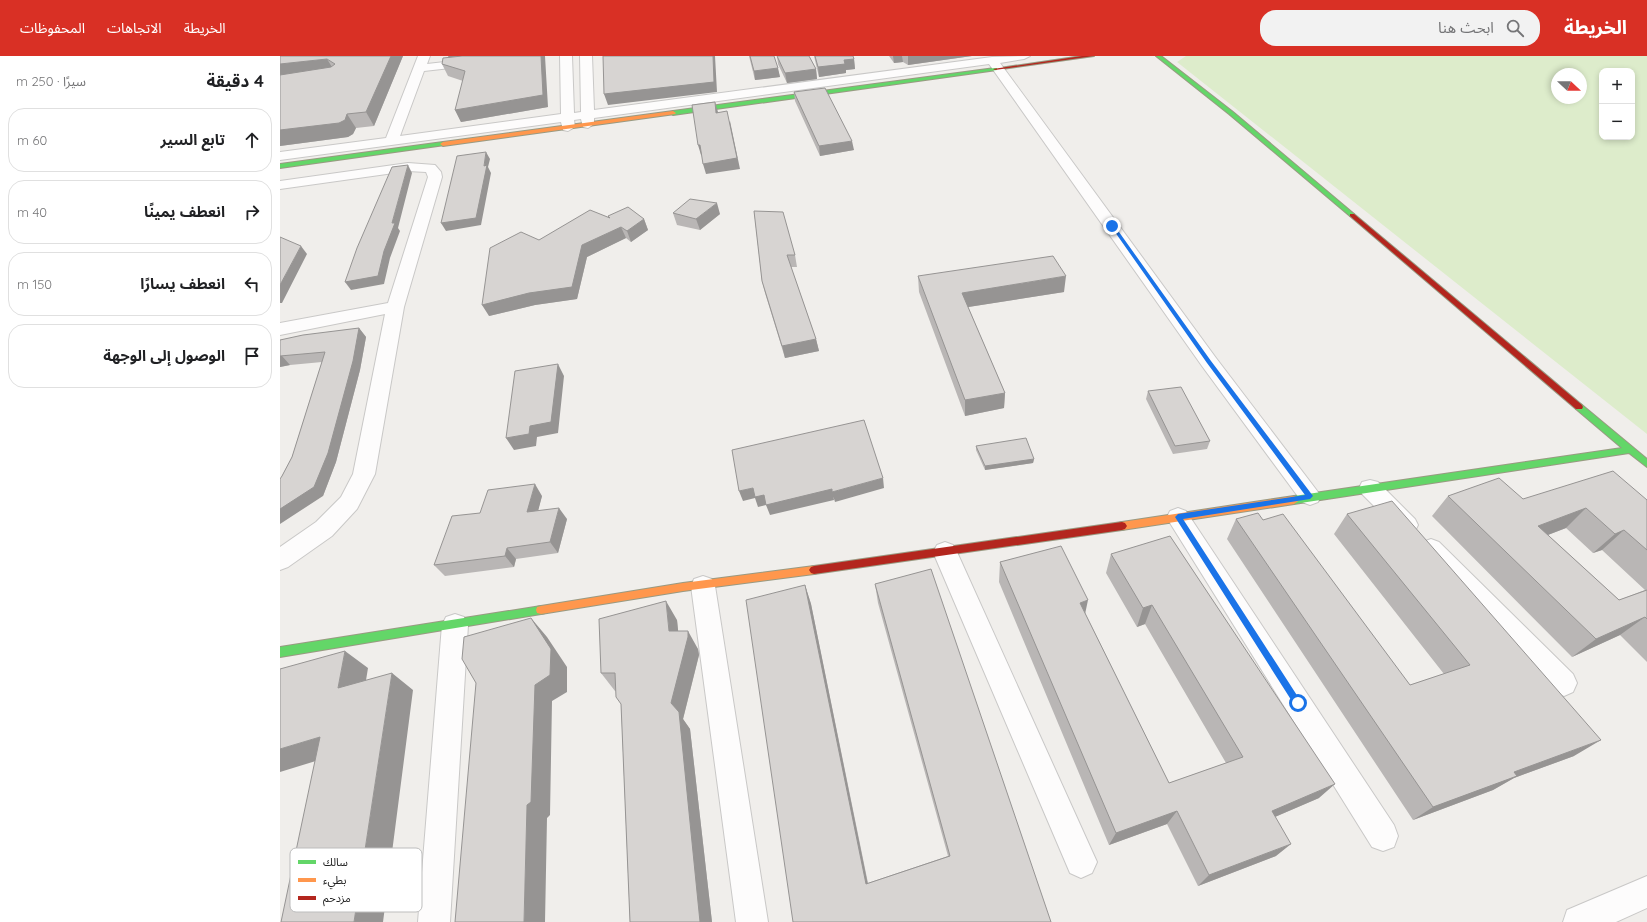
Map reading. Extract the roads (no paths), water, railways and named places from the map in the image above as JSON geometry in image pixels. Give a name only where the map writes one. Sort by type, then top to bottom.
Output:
[{"type":"street","points":[[391,141],[424,56]]},
{"type":"street","points":[[419,68],[529,56]]},
{"type":"street","points":[[566,56],[568,122]]},
{"type":"street","points":[[586,56],[588,120]]},
{"type":"street","points":[[995,65],[1018,56]]},
{"type":"street","points":[[280,156],[391,141],[588,120],[995,65],[1092,56]]},
{"type":"street","points":[[1158,56],[1231,113],[1647,464]]},
{"type":"street","points":[[995,65],[1209,362],[1310,496]]},
{"type":"street","points":[[280,166],[568,122]]},
{"type":"street","points":[[280,185],[408,167],[430,168],[434,172],[435,177],[395,307],[364,474],[349,502],[324,529],[280,560]]},
{"type":"street","points":[[280,329],[395,307]]},
{"type":"street","points":[[280,652],[455,625],[675,588],[703,586],[945,552],[1310,496],[1630,450]]},
{"type":"street","points":[[1370,488],[1564,683]]},
{"type":"street","points":[[1178,517],[1383,836]]},
{"type":"street","points":[[945,552],[1081,862]]},
{"type":"street","points":[[703,586],[752,922]]},
{"type":"street","points":[[434,922],[455,625]]},
{"type":"street","points":[[1579,922],[1647,892]]}]
